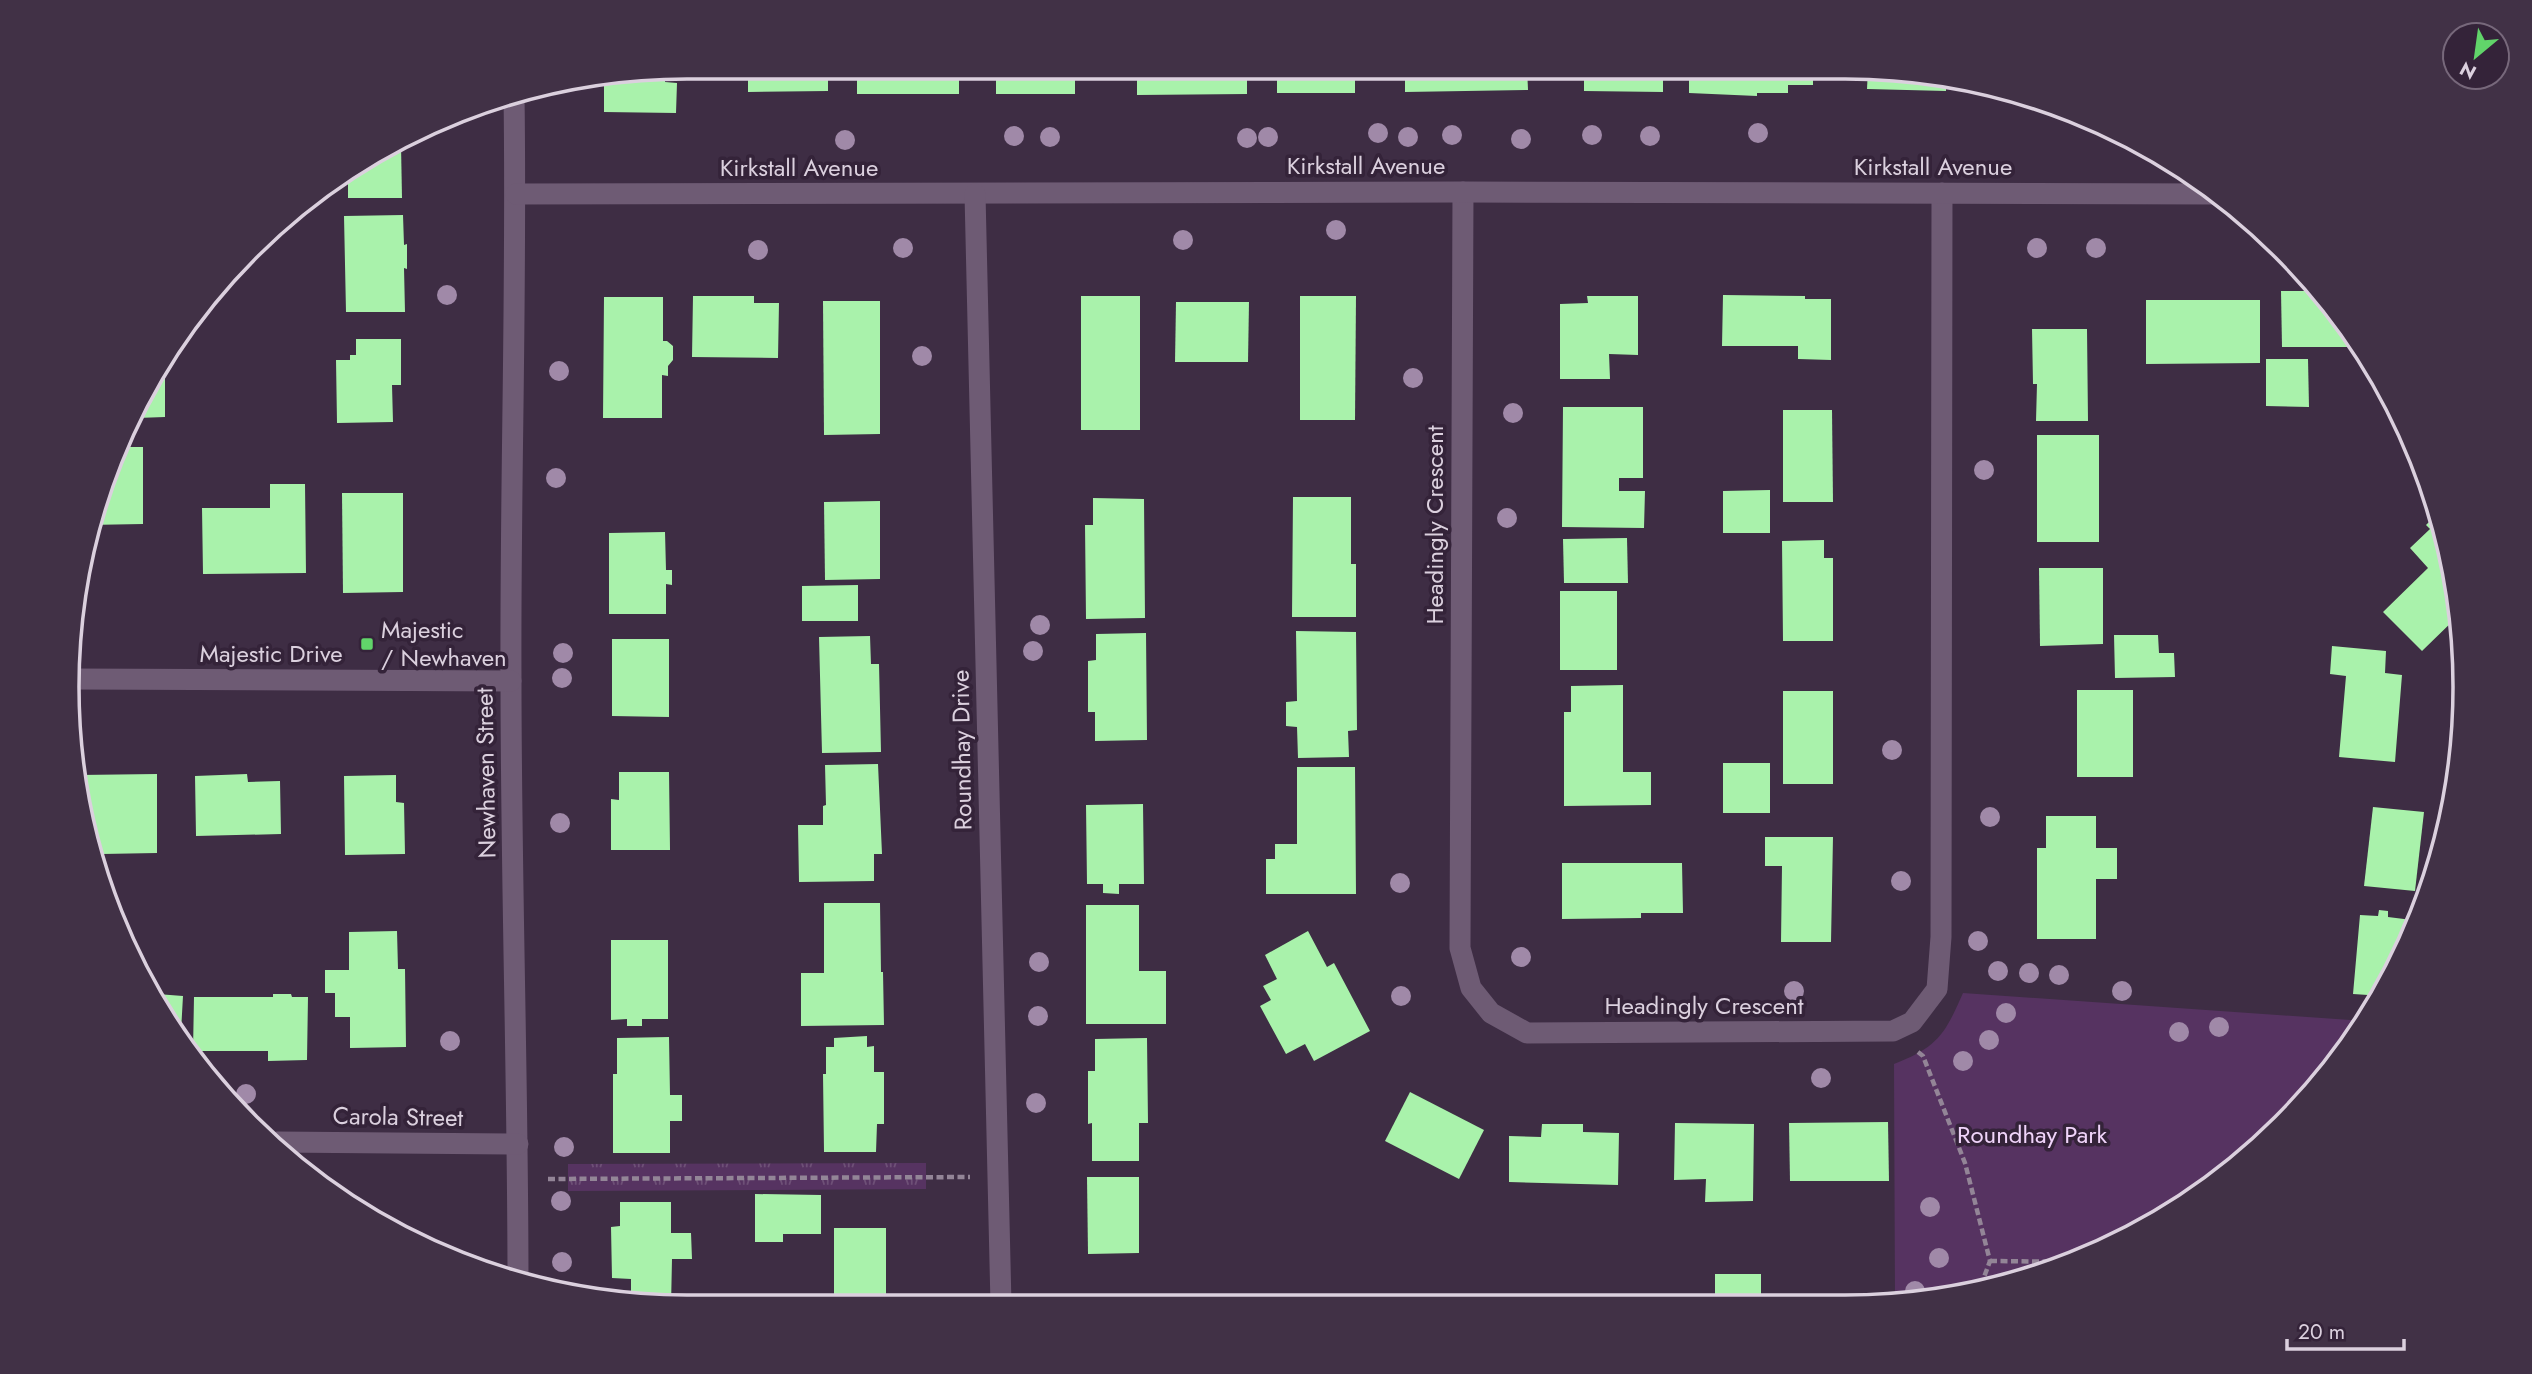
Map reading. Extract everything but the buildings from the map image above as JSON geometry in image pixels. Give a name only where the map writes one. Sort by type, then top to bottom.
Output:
[{"type":"street","name":"Newhaven Street","points":[[514,104],[516,194],[510,681],[518,1271]]},
{"type":"street","name":"Headingly Crescent","points":[[1462,192],[1460,948],[1471,988],[1491,1013],[1527,1033],[1893,1031]]},
{"type":"street","points":[[1893,1031],[1912,1022],[1937,989],[1941,937],[1941,193]]},
{"type":"street","name":"Kirkstall Avenue","points":[[516,194],[2201,194]]},
{"type":"street","name":"Roundhay Drive","points":[[975,194],[1002,1295]]},
{"type":"street","name":"Majestic Drive","points":[[79,679],[510,681]]},
{"type":"street","name":"Carola Street","points":[[284,1142],[518,1144]]},
{"type":"path","points":[[1893,1031],[1923,1056],[1965,1163],[1990,1261],[1983,1279]]},
{"type":"path","points":[[518,1179],[999,1177]]},
{"type":"path","points":[[1990,1261],[2045,1262]]},
{"type":"green space","name":"Roundhay Park","points":[[1963,993],[2354,1020],[2328,1057],[2275,1117],[2215,1170],[2149,1214],[2114,1233],[2041,1263],[1964,1284],[1895,1293],[1894,1064],[1930,1045],[1951,1019]]},
{"type":"green space","points":[[926,1163],[926,1189],[568,1191],[568,1164]]},
{"type":"place","name":"Majestic / Newhaven","points":[[367,644]]}]
